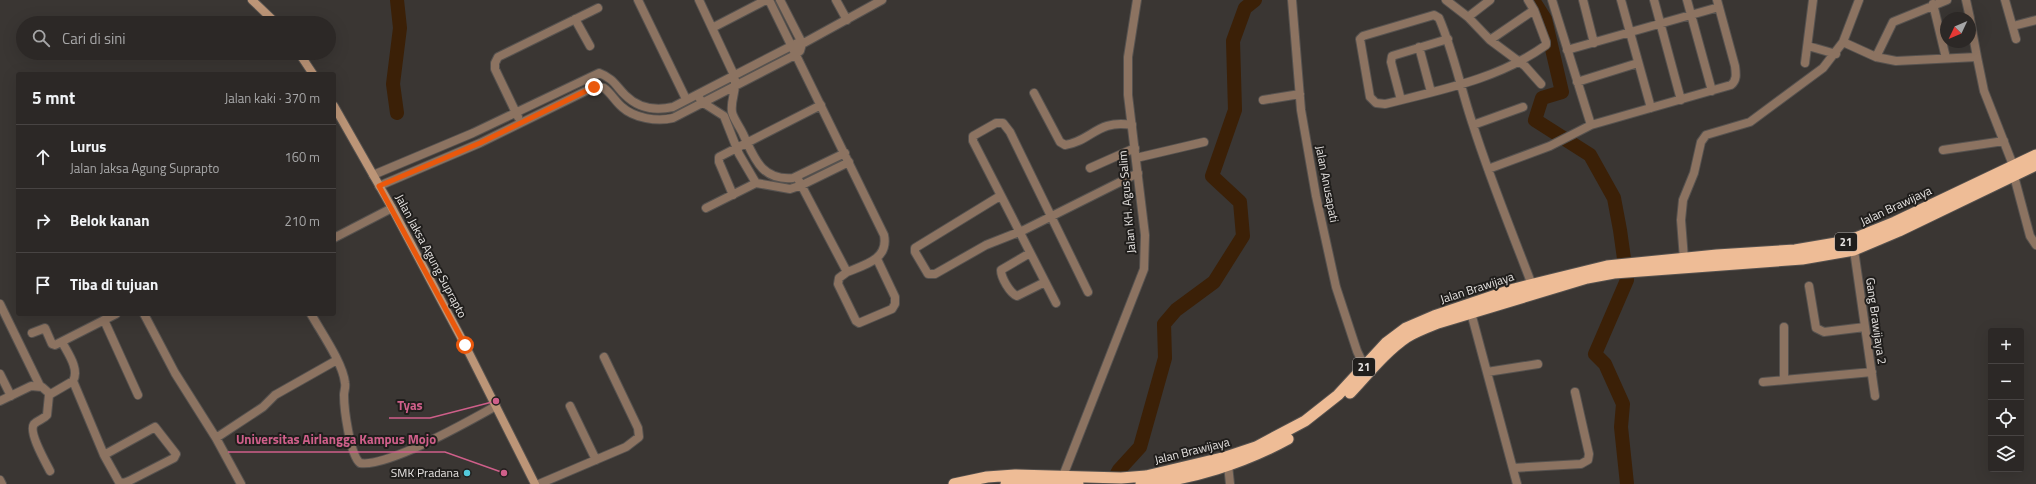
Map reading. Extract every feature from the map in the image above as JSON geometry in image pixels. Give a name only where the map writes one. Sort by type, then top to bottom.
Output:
[{"type":"highway","name":"Jalan Brawijaya","points":[[2014,171],[2036,155]]},
{"type":"highway","name":"Jalan Brawijaya","points":[[1641,267],[1684,259],[1807,249],[1848,241],[1880,229],[2001,176],[2036,165]]},
{"type":"highway","name":"Jalan Brawijaya","points":[[1006,484],[1146,476],[1184,468],[1256,447],[1287,432],[1326,406],[1366,370],[1408,336],[1470,309],[1532,285],[1585,271],[1802,259],[1854,250],[1885,238],[2001,176]]},
{"type":"highway","name":"Jalan Brawijaya","points":[[1470,309],[1587,278],[1614,269]]},
{"type":"highway","name":"Jalan Brawijaya","points":[[1136,484],[1186,476],[1228,465],[1266,451],[1307,429],[1322,418],[1349,395],[1366,370]]},
{"type":"highway","name":"Jalan Brawijaya","points":[[954,484],[987,477],[1015,475],[1078,484]]},
{"type":"main road","points":[[252,0],[269,16]]},
{"type":"main road","points":[[304,60],[312,72]]},
{"type":"main road","name":"Jalan Jaksa Agung Suprapto","points":[[336,110],[392,208],[496,406],[535,484]]},
{"type":"street","points":[[638,0],[686,99]]},
{"type":"street","points":[[699,0],[737,84],[732,112],[763,170],[785,179],[797,177],[845,152]]},
{"type":"street","points":[[712,28],[768,0],[845,152],[884,234],[885,246],[877,259],[847,272],[839,278],[838,284],[856,321],[863,322],[892,309],[895,304],[896,297],[877,259]]},
{"type":"street","points":[[379,186],[520,123],[594,87],[604,88],[622,107],[630,112],[652,119],[665,120],[673,118],[795,55],[800,51],[802,42],[780,0]]},
{"type":"street","points":[[836,0],[847,20]]},
{"type":"street","name":"Jalan KH. Agus Salim","points":[[1061,481],[1144,269],[1145,235],[1128,95],[1128,57],[1137,0]]},
{"type":"street","points":[[1446,0],[1468,17],[1490,40],[1519,62],[1541,84]]},
{"type":"street","points":[[1468,17],[1490,0]]},
{"type":"street","points":[[1528,0],[1534,10],[1546,44],[1532,55],[1501,71],[1461,84],[1385,104],[1376,103],[1373,101],[1363,58],[1361,37],[1434,15],[1439,18],[1448,39],[1461,84],[1472,125],[1532,285]]},
{"type":"street","points":[[1552,0],[1591,125]]},
{"type":"street","points":[[1583,0],[1594,42]]},
{"type":"street","points":[[1621,0],[1650,108]]},
{"type":"street","points":[[1654,0],[1681,100]]},
{"type":"street","points":[[1687,0],[1712,91]]},
{"type":"street","points":[[1805,63],[1813,0]]},
{"type":"street","points":[[1684,259],[1681,220],[1683,200],[1703,139],[1706,136],[1750,122],[1817,73],[1836,54],[1843,42],[1859,0]]},
{"type":"street","points":[[1876,57],[1893,22],[1933,4],[1947,0]]},
{"type":"street","points":[[1966,0],[1969,12]]},
{"type":"street","points":[[2005,0],[2016,39]]},
{"type":"street","points":[[372,175],[424,154],[516,113],[599,73],[611,78],[625,95],[639,106],[664,109],[673,107],[792,46],[847,20],[879,1]]},
{"type":"street","name":"Jalan Anusapati","points":[[1292,3],[1300,94],[1316,196],[1336,287],[1356,351],[1366,370]]},
{"type":"street","points":[[1488,169],[1550,146],[1591,125],[1731,86],[1735,82],[1736,77],[1735,66],[1718,4],[1691,15],[1567,50]]},
{"type":"street","points":[[1933,4],[1946,58]]},
{"type":"street","points":[[520,123],[496,69],[495,63],[503,54],[598,8]]},
{"type":"street","points":[[1490,40],[1534,10]]},
{"type":"street","points":[[576,19],[590,46]]},
{"type":"street","points":[[2013,26],[2036,20]]},
{"type":"street","points":[[1401,100],[1391,58],[1394,55],[1448,39]]},
{"type":"street","points":[[1843,42],[1876,57],[1896,61],[1977,56]]},
{"type":"street","points":[[1808,46],[1836,54]]},
{"type":"street","points":[[1419,47],[1431,92]]},
{"type":"street","points":[[1976,48],[1982,84],[2014,171],[2030,236],[2036,245]]},
{"type":"street","points":[[1578,82],[1638,63]]},
{"type":"street","points":[[1034,93],[1060,142],[1065,145],[1072,143],[1108,124],[1119,123],[1132,125]]},
{"type":"street","points":[[698,94],[702,102],[724,116],[736,147],[756,183]]},
{"type":"street","points":[[1263,100],[1300,94]]},
{"type":"street","points":[[733,195],[718,158],[736,147],[821,105]]},
{"type":"street","points":[[1472,125],[1523,107]]},
{"type":"street","points":[[724,116],[732,112]]},
{"type":"street","points":[[1056,303],[1018,232],[972,138],[972,136],[1000,122],[1005,125],[1010,132],[1050,218],[1088,292]]},
{"type":"street","points":[[1943,150],[2004,141]]},
{"type":"street","points":[[1136,158],[1204,142]]},
{"type":"street","points":[[1090,168],[1135,148]]},
{"type":"street","points":[[424,154],[428,165]]},
{"type":"street","points":[[706,208],[756,183],[790,188],[802,185],[849,162]]},
{"type":"street","points":[[1000,196],[915,248],[915,252],[928,274],[932,274],[986,245],[1050,218],[1138,173]]},
{"type":"street","points":[[797,177],[847,272]]},
{"type":"street","points":[[336,237],[392,208]]},
{"type":"street","name":"Gang Brawijaya 2","points":[[1854,250],[1875,396]]},
{"type":"street","points":[[1030,253],[1001,270],[1005,280],[1012,293],[1017,296],[1045,282]]},
{"type":"street","points":[[1808,286],[1816,328],[1818,330],[1824,332],[1865,327]]},
{"type":"street","points":[[0,304],[40,386],[50,394]]},
{"type":"street","points":[[1470,309],[1514,468],[1517,484]]},
{"type":"street","points":[[32,333],[44,328],[54,345],[112,316]]},
{"type":"street","points":[[145,316],[194,406],[216,438],[241,484]]},
{"type":"street","points":[[312,316],[337,360],[346,383],[344,396],[353,454],[360,463],[386,459],[412,449],[451,431],[496,406]]},
{"type":"street","points":[[104,320],[138,395]]},
{"type":"street","points":[[1784,327],[1784,378]]},
{"type":"street","points":[[62,342],[74,365],[75,374],[73,381],[104,455],[121,483],[130,481],[174,458],[176,454],[155,427],[104,455]]},
{"type":"street","points":[[539,484],[626,447],[639,437],[638,428],[604,357]]},
{"type":"street","points":[[216,438],[263,407],[275,395],[337,360]]},
{"type":"street","points":[[1487,372],[1538,364]]},
{"type":"street","points":[[1763,382],[1784,378],[1872,372]]},
{"type":"street","points":[[0,374],[11,396]]},
{"type":"street","points":[[50,472],[34,437],[32,428],[47,415],[48,398],[50,394],[73,381]]},
{"type":"street","points":[[0,401],[32,386],[40,386]]},
{"type":"street","points":[[1514,468],[1581,464],[1588,460],[1589,454],[1575,392]]},
{"type":"street","points":[[570,406],[596,460]]},
{"type":"street","points":[[1228,465],[1230,484]]},
{"type":"street","points":[[0,480],[2,484]]},
{"type":"waterway","points":[[397,0],[400,28],[393,84],[397,113]]},
{"type":"waterway","points":[[1111,484],[1119,470],[1140,447],[1165,358],[1164,324],[1176,310],[1214,282],[1243,236],[1240,202],[1212,176],[1235,110],[1233,41],[1245,8],[1255,0]]},
{"type":"waterway","points":[[1533,0],[1545,19],[1562,92],[1542,98],[1535,120],[1590,155],[1614,198],[1627,280],[1595,354],[1605,364],[1623,404],[1621,427],[1627,484]]},
{"type":"place","name":"Tyas","points":[[496,401]]},
{"type":"place","name":"SMK Pradana","points":[[467,473]]},
{"type":"place","name":"Universitas Airlangga Kampus Mojo","points":[[504,473]]},
{"type":"route","points":[[465,345],[379,186],[480,143],[594,87]]}]
